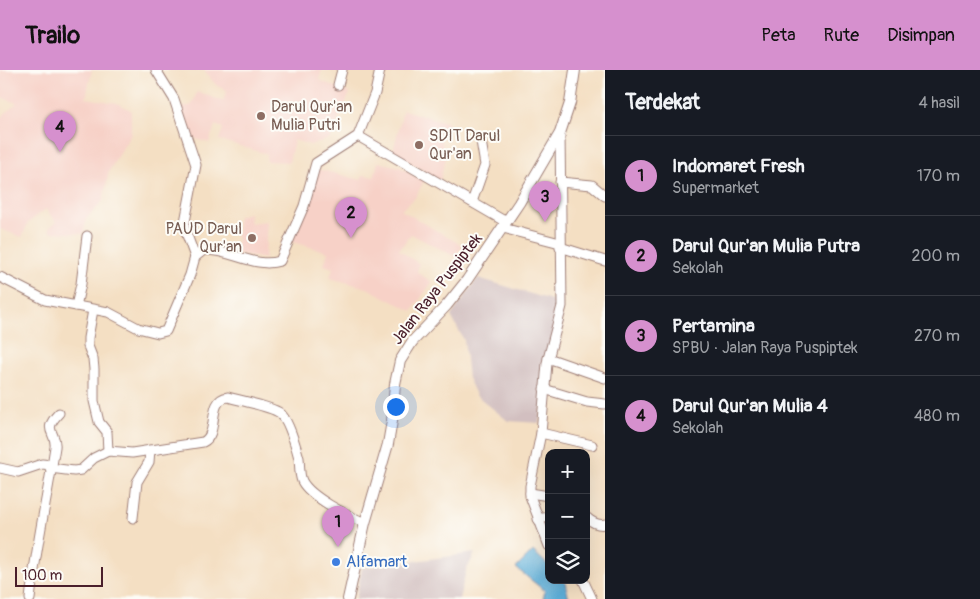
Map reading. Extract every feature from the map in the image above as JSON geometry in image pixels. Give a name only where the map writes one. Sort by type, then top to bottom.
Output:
[{"type":"main road","name":"Jalan Raya Puspiptek","points":[[348,599],[365,523],[388,444],[392,421],[394,384],[400,361],[412,342],[464,284],[505,225],[560,133],[570,103],[576,70]]},
{"type":"street","points":[[0,277],[45,300],[108,312],[138,328],[158,333],[166,331],[190,275],[194,257],[184,227],[196,165],[172,92],[157,74],[156,70]]},
{"type":"street","points":[[338,85],[342,70]]},
{"type":"street","points":[[194,257],[204,250],[215,249],[258,262],[274,263],[280,261],[304,206],[316,163],[358,136],[375,93],[380,70]]},
{"type":"street","points":[[546,539],[538,520],[530,493],[530,486],[541,433],[548,358],[562,306],[560,133]]},
{"type":"street","points":[[358,136],[472,202],[505,225],[605,261]]},
{"type":"street","points":[[472,202],[485,165],[481,141]]},
{"type":"street","points":[[560,182],[592,185],[605,196]]},
{"type":"street","points":[[76,306],[81,284],[87,236]]},
{"type":"street","points":[[93,310],[88,338],[94,368],[94,401],[99,422],[106,432],[108,451]]},
{"type":"street","points":[[548,358],[605,378]]},
{"type":"street","points":[[544,389],[587,402],[605,404]]},
{"type":"street","points":[[0,468],[23,472],[42,464],[74,472],[81,470],[94,458],[108,451],[132,453],[206,440],[211,433],[216,407],[225,398],[278,411],[287,421],[299,458],[301,478],[305,486],[340,512],[365,523]]},
{"type":"street","points":[[30,599],[55,445],[50,428],[59,413]]},
{"type":"street","points":[[541,433],[592,445]]},
{"type":"street","points":[[133,518],[137,482],[149,462],[150,450]]},
{"type":"street","points":[[530,493],[545,495]]},
{"type":"street","points":[[538,520],[545,518]]},
{"type":"street","points":[[590,520],[602,525],[605,524]]},
{"type":"street","points":[[585,584],[592,599]]},
{"type":"shaded area","points":[[0,70],[92,70],[86,98],[117,103],[131,110],[131,134],[109,171],[103,201],[86,219],[84,234],[50,232],[49,228],[56,222],[46,209],[28,223],[22,237],[0,229],[0,118],[17,103],[0,97]]},
{"type":"shaded area","name":"Darul Qur'an Mulia Putri","points":[[206,70],[322,70],[319,80],[350,93],[330,139],[310,145],[294,140],[289,162],[266,161],[267,154],[219,140],[223,128],[215,125],[209,143],[189,137],[180,108],[192,105],[197,92],[223,101],[227,91],[216,85],[205,72]]},
{"type":"shaded area","name":"SDIT Darul Qur'an","points":[[403,110],[446,122],[450,127],[440,138],[446,156],[440,181],[393,152]]},
{"type":"shaded area","points":[[378,162],[400,167],[424,181],[415,198],[401,210],[463,246],[454,256],[411,234],[399,250],[419,264],[417,272],[432,282],[412,311],[367,288],[330,278],[333,268],[324,265],[328,252],[292,242],[317,169],[361,180],[363,175],[374,177]]},
{"type":"shaded area","name":"PAUD Darul Qur'an","points":[[249,213],[250,223],[267,221],[265,259],[236,253],[238,216]]},
{"type":"shaded area","points":[[478,278],[561,303],[539,423],[508,421],[476,395],[468,378],[464,340],[451,316]]},
{"type":"shaded area","points":[[475,553],[466,571],[459,599],[356,599],[362,568]]},
{"type":"water","points":[[533,551],[545,562],[545,584],[565,584],[569,599],[543,599],[545,591],[516,568]]},
{"type":"place","name":"Darul Qur'an Mulia Putri","points":[[261,116]]},
{"type":"place","name":"SDIT Darul Qur'an","points":[[419,145]]},
{"type":"place","name":"Darul Qur'an Mulia 4","points":[[60,152]]},
{"type":"place","name":"Pertamina","points":[[545,222]]},
{"type":"place","name":"PAUD Darul Qur'an","points":[[252,238]]},
{"type":"place","name":"Darul Qur'an Mulia Putra","points":[[351,238]]},
{"type":"place","name":"Indomaret Fresh","points":[[338,547]]},
{"type":"place","name":"Alfamart","points":[[336,562]]}]
